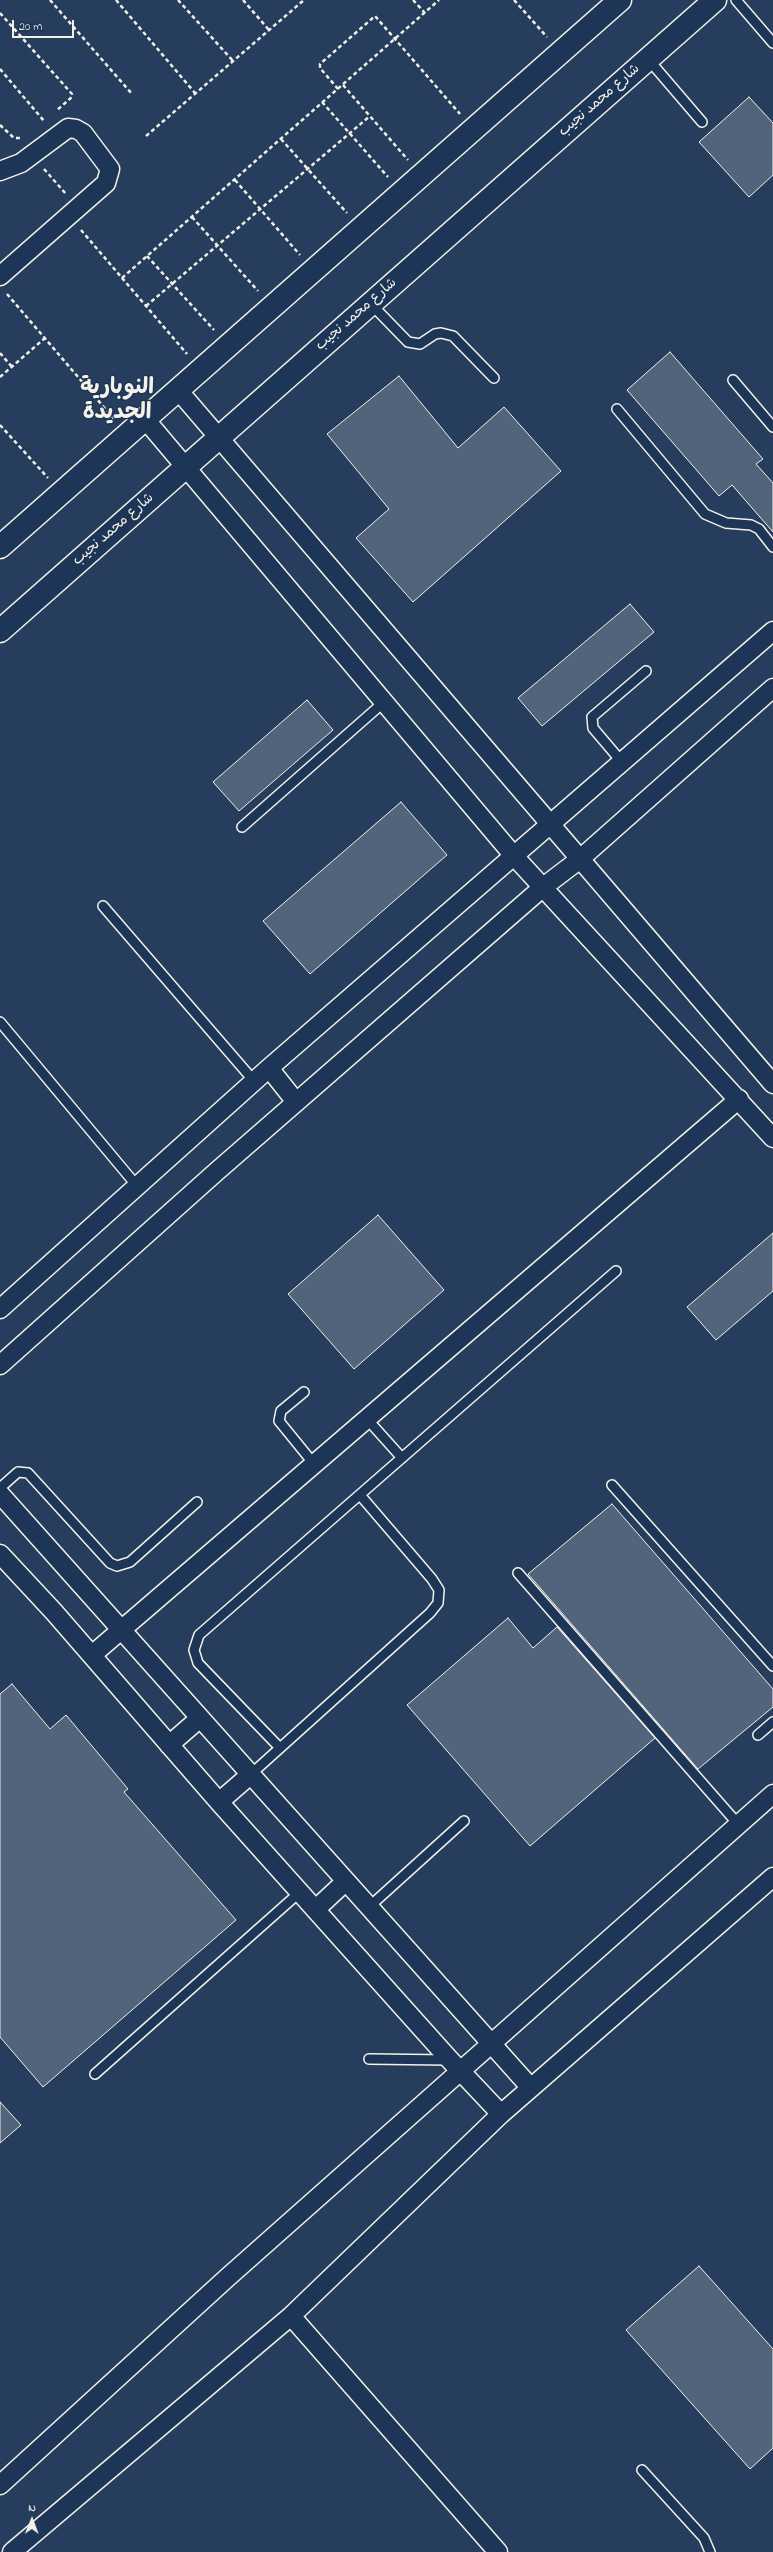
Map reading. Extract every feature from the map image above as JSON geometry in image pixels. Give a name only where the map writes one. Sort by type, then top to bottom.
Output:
[{"type":"street","points":[[0,547],[620,0]]},
{"type":"street","name":"شارع محمد نجيب","points":[[0,631],[715,0]]},
{"type":"street","points":[[0,171],[21,163],[68,128],[76,129],[107,162],[110,169],[110,177],[106,183],[68,208],[2,284]]},
{"type":"street","points":[[178,390],[773,1084]]},
{"type":"street","points":[[145,419],[514,856],[542,888],[740,1099],[773,1138]]},
{"type":"street","points":[[0,1309],[254,1081],[514,856],[621,761],[773,631]]},
{"type":"street","points":[[0,1365],[296,1102],[542,888],[580,859],[773,688]]},
{"type":"street","points":[[269,1068],[296,1102]]},
{"type":"street","points":[[92,1655],[740,1099]]},
{"type":"street","points":[[0,1494],[531,2088]]},
{"type":"street","points":[[0,1554],[92,1655],[219,1802],[454,2065],[501,2114]]},
{"type":"street","points":[[169,1745],[200,1718]]},
{"type":"street","points":[[219,1802],[250,1775]]},
{"type":"street","points":[[0,2485],[228,2277],[454,2065],[491,2043],[773,1794]]},
{"type":"street","points":[[12,2552],[291,2316],[501,2114],[773,1877]]},
{"type":"street","points":[[316,1909],[346,1881]]},
{"type":"street","points":[[291,2316],[498,2552]]},
{"type":"street","points":[[0,2543],[3,2552]]},
{"type":"lane","points":[[736,0],[773,43]]},
{"type":"lane","points":[[648,59],[702,122]]},
{"type":"lane","points":[[371,304],[408,342],[420,344],[435,334],[441,333],[454,336],[494,378]]},
{"type":"lane","points":[[733,380],[773,427]]},
{"type":"lane","points":[[617,409],[705,514],[726,523],[751,525],[759,529],[773,547]]},
{"type":"lane","points":[[621,761],[593,728],[592,717],[646,671]]},
{"type":"lane","points":[[242,827],[384,702]]},
{"type":"lane","points":[[103,906],[254,1081]]},
{"type":"lane","points":[[0,1022],[137,1186]]},
{"type":"lane","points":[[280,1748],[198,1663],[194,1650],[199,1634],[616,1271]]},
{"type":"lane","points":[[304,1392],[281,1411],[279,1421],[280,1425],[314,1464]]},
{"type":"lane","points":[[367,1419],[402,1458]]},
{"type":"lane","points":[[0,1488],[18,1472],[28,1472],[110,1563],[117,1566],[130,1562],[197,1502]]},
{"type":"lane","points":[[612,1485],[773,1666]]},
{"type":"lane","points":[[250,1775],[430,1613],[438,1603],[439,1590],[432,1579],[360,1495]]},
{"type":"lane","points":[[518,1573],[738,1824]]},
{"type":"lane","points":[[758,1735],[773,1722]]},
{"type":"lane","points":[[369,1907],[464,1821]]},
{"type":"lane","points":[[95,2074],[300,1892]]},
{"type":"lane","points":[[369,2059],[454,2065]]},
{"type":"lane","points":[[642,2470],[704,2538],[710,2552]]},
{"type":"path","points":[[50,0],[132,94]]},
{"type":"path","points":[[116,0],[195,93]]},
{"type":"path","points":[[178,0],[233,61]]},
{"type":"path","points":[[243,0],[269,30]]},
{"type":"path","points":[[146,136],[304,0]]},
{"type":"path","points":[[413,0],[425,13]]},
{"type":"path","points":[[122,278],[439,0]]},
{"type":"path","points":[[514,0],[561,52]]},
{"type":"path","points":[[0,13],[73,96],[39,125]]},
{"type":"path","points":[[338,89],[320,68],[320,64],[373,17],[378,17],[473,130]]},
{"type":"path","points":[[0,69],[44,121]]},
{"type":"path","points":[[343,84],[422,175]]},
{"type":"path","points":[[322,102],[402,193]]},
{"type":"path","points":[[146,306],[370,116]]},
{"type":"path","points":[[0,126],[14,138],[25,137]]},
{"type":"path","points":[[281,139],[361,229]]},
{"type":"path","points":[[39,165],[63,191],[68,208],[122,278],[201,370]]},
{"type":"path","points":[[235,180],[314,271]]},
{"type":"path","points":[[192,217],[273,307]]},
{"type":"path","points":[[147,256],[228,346]]},
{"type":"path","points":[[2,284],[45,338],[128,435]]},
{"type":"path","points":[[0,377],[45,338]]},
{"type":"path","points":[[0,353],[12,367]]},
{"type":"path","points":[[0,425],[62,493]]},
{"type":"building","points":[[749,97],[773,123],[773,175],[749,197],[699,142]]},
{"type":"building","points":[[670,352],[763,459],[756,464],[773,483],[773,532],[732,485],[719,496],[627,390]]},
{"type":"building","points":[[399,376],[458,448],[504,407],[561,471],[413,602],[356,538],[389,509],[327,434]]},
{"type":"building","points":[[630,604],[654,632],[542,726],[518,698]]},
{"type":"building","points":[[307,700],[333,730],[239,811],[213,782]]},
{"type":"building","points":[[401,802],[447,855],[310,974],[263,921]]},
{"type":"building","points":[[378,1215],[444,1290],[354,1369],[288,1294]]},
{"type":"building","points":[[773,1233],[773,1291],[716,1340],[687,1307]]},
{"type":"building","points":[[612,1504],[773,1689],[773,1707],[698,1769],[528,1574]]},
{"type":"building","points":[[508,1618],[533,1648],[557,1627],[655,1738],[530,1846],[407,1705]]},
{"type":"building","points":[[12,1684],[50,1729],[66,1715],[128,1789],[124,1792],[236,1920],[43,2087],[0,2037],[0,1694]]},
{"type":"building","points":[[0,2102],[21,2125],[0,2143]]},
{"type":"building","points":[[699,2266],[773,2349],[773,2448],[750,2469],[626,2330]]},
{"type":"district","name":"النوبارية الجديدة","points":[[117,402]]}]
